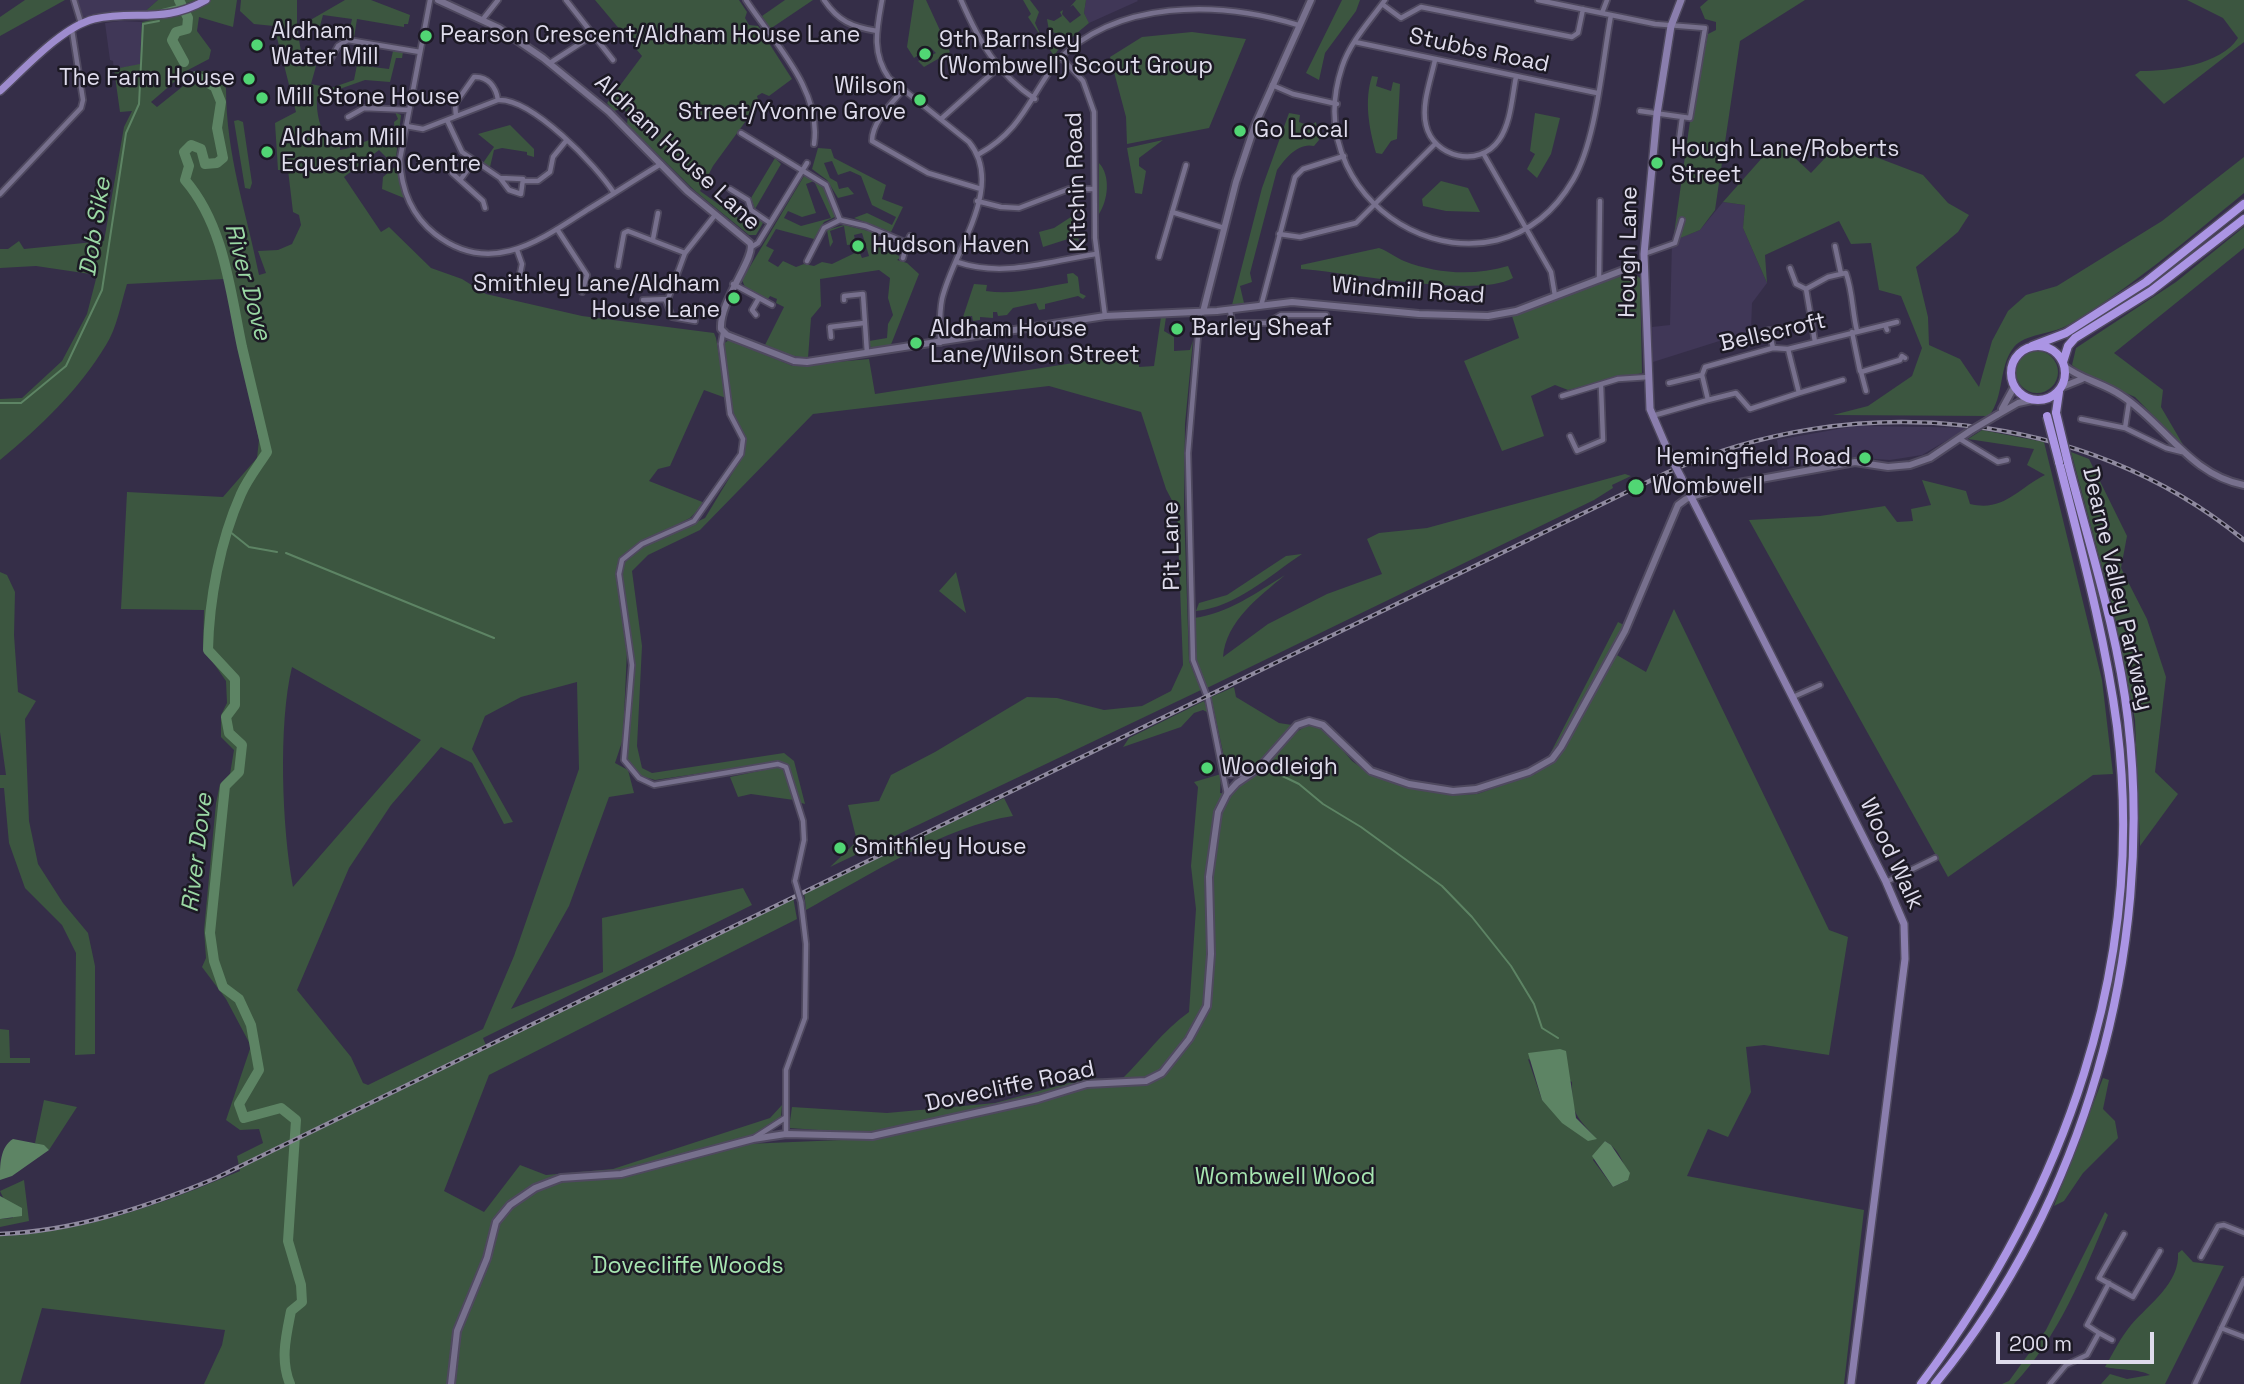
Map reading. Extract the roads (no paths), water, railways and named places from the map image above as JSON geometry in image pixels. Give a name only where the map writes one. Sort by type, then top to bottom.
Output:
[{"type":"highway","points":[[2244,204],[2146,282],[2066,332],[2020,352],[2012,362],[2011,376],[2014,387],[2035,400],[2050,397],[2061,388],[2068,346],[2075,338],[2151,292],[2244,219]]},
{"type":"highway","points":[[2032,346],[2050,348],[2064,364]]},
{"type":"highway","name":"Dearne Valley Parkway","points":[[1921,1384],[2001,1268],[2036,1200],[2080,1090],[2111,966],[2122,867],[2123,818],[2117,729],[2096,606],[2059,462],[2051,414],[2061,388]]},
{"type":"highway","name":"Dearne Valley Parkway","points":[[1935,1384],[1963,1348],[2011,1273],[2059,1177],[2093,1088],[2122,964],[2134,868],[2133,776],[2120,668],[2068,463],[2051,414],[2035,400]]},
{"type":"main road","points":[[0,91],[81,23],[110,17],[146,17],[177,12],[205,0]]},
{"type":"main road","name":"Hough Lane","points":[[1681,0],[1671,26],[1657,114],[1644,265],[1652,416],[1692,498]]},
{"type":"main road","name":"Wood Walk","points":[[1692,498],[1886,882],[1904,924],[1905,959],[1851,1384]]},
{"type":"street","points":[[74,0],[81,23]]},
{"type":"street","points":[[430,0],[400,159],[402,183],[421,220],[440,237],[465,250],[489,254],[517,250],[557,229],[661,164]]},
{"type":"street","name":"Aldham House Lane","points":[[439,0],[483,19],[550,63],[609,112],[715,215],[753,246],[751,256],[733,284],[723,310],[723,333]]},
{"type":"street","points":[[483,19],[498,0]]},
{"type":"street","points":[[566,0],[613,60]]},
{"type":"street","points":[[746,0],[810,98],[815,120],[814,144]]},
{"type":"street","points":[[824,0],[841,21],[856,28],[877,31]]},
{"type":"street","points":[[882,0],[877,31],[877,59],[888,78],[979,154],[983,167],[981,190],[943,298],[940,344]]},
{"type":"street","points":[[961,0],[979,40],[998,68],[1035,99]]},
{"type":"street","points":[[786,1134],[786,1070],[805,1018],[806,944],[801,902],[795,881],[804,840],[803,821],[786,767],[778,764],[654,785],[639,778],[624,760],[632,665],[619,574],[622,560],[642,544],[694,521],[741,454],[743,439],[730,414],[721,344],[723,333],[801,362],[940,344],[1105,316],[1202,312],[1255,125],[1311,0]]},
{"type":"street","points":[[1538,0],[1671,26],[1704,27],[1706,30],[1690,118],[1640,111]]},
{"type":"street","points":[[1602,13],[1608,0]]},
{"type":"street","points":[[1583,9],[1578,33],[1572,37],[1421,7],[1401,18],[1383,2],[1342,66],[1337,104],[1344,156],[1358,184],[1375,206],[1412,232],[1454,242],[1489,240],[1525,227],[1548,211],[1577,174],[1589,140],[1611,15]]},
{"type":"street","points":[[1222,3],[1265,12],[1298,25]]},
{"type":"street","points":[[979,154],[1004,137],[1035,99],[1060,57],[1082,34],[1106,19]]},
{"type":"street","points":[[0,194],[81,108],[83,100],[71,29]]},
{"type":"street","points":[[550,63],[595,34]]},
{"type":"street","points":[[330,62],[338,46],[348,40],[420,52]]},
{"type":"street","name":"Stubbs Road","points":[[1356,41],[1597,93]]},
{"type":"street","name":"Kitchin Road","points":[[1060,57],[1083,81],[1092,101],[1096,143],[1096,254],[1105,316]]},
{"type":"street","points":[[1435,60],[1425,115],[1427,130],[1436,144],[1460,157],[1483,153],[1496,144],[1503,132],[1516,77]]},
{"type":"street","points":[[941,120],[998,68]]},
{"type":"street","points":[[456,116],[455,104],[474,77],[484,78],[494,86],[498,100]]},
{"type":"street","points":[[1272,85],[1293,94],[1337,104]]},
{"type":"street","points":[[903,90],[879,121],[872,133],[872,141],[928,173],[981,190]]},
{"type":"street","points":[[406,126],[423,129],[498,100],[517,102],[566,141],[605,179],[614,193]]},
{"type":"street","points":[[348,117],[364,108],[409,110]]},
{"type":"street","points":[[1678,148],[1682,118]]},
{"type":"street","points":[[447,120],[458,147],[500,178],[509,190],[517,195],[523,191],[525,181]]},
{"type":"street","points":[[741,133],[752,137],[802,172],[826,185],[840,220]]},
{"type":"street","points":[[500,178],[512,176],[525,181],[538,181],[550,172],[553,157],[566,141]]},
{"type":"street","points":[[1279,234],[1300,237],[1356,223],[1436,144]]},
{"type":"street","points":[[1483,153],[1551,272],[1555,296]]},
{"type":"street","points":[[1261,306],[1292,184],[1298,172],[1344,156]]},
{"type":"street","points":[[461,178],[474,161]]},
{"type":"street","points":[[753,246],[758,243],[807,163]]},
{"type":"street","points":[[1159,257],[1186,165]]},
{"type":"street","points":[[452,173],[461,178],[483,201],[485,208]]},
{"type":"street","points":[[977,201],[1019,208],[1069,189],[1094,188]]},
{"type":"street","points":[[730,189],[748,200],[751,210],[770,223]]},
{"type":"street","points":[[1599,279],[1600,201]]},
{"type":"street","points":[[1172,212],[1224,228]]},
{"type":"street","points":[[653,239],[658,214]]},
{"type":"street","points":[[695,321],[672,317],[666,301],[685,253],[715,215]]},
{"type":"street","points":[[807,261],[824,228],[840,220],[866,226],[907,243]]},
{"type":"street","points":[[1644,254],[1675,243],[1682,220]]},
{"type":"street","points":[[557,229],[587,275],[582,292]]},
{"type":"street","points":[[618,266],[624,233],[653,239],[685,253]]},
{"type":"street","points":[[903,258],[910,236]]},
{"type":"street","points":[[1835,246],[1841,274]]},
{"type":"street","points":[[517,250],[522,264],[519,279]]},
{"type":"street","points":[[957,262],[976,269],[1009,271],[1096,254]]},
{"type":"street","name":"Windmill Road","points":[[1202,312],[1317,302],[1419,314],[1480,316],[1516,311],[1634,266],[1644,265]]},
{"type":"street","points":[[1790,268],[1797,284],[1806,289]]},
{"type":"street","points":[[1806,289],[1828,277],[1846,273],[1855,305],[1854,331],[1866,391]]},
{"type":"street","points":[[733,284],[772,304]]},
{"type":"street","points":[[1806,289],[1815,342]]},
{"type":"street","points":[[844,300],[844,296],[865,293],[867,354]]},
{"type":"street","points":[[756,315],[752,310],[759,298]]},
{"type":"street","points":[[643,300],[666,301]]},
{"type":"street","points":[[1230,310],[1232,322],[1236,323],[1267,323],[1289,314],[1326,314]]},
{"type":"street","name":"Pit Lane","points":[[1202,312],[1188,453],[1193,660],[1208,699],[1227,794]]},
{"type":"street","name":"Bellscroft","points":[[1702,375],[1705,367],[1773,348],[1788,349],[1898,322]]},
{"type":"street","points":[[831,337],[830,327],[864,323]]},
{"type":"street","points":[[1769,330],[1773,348]]},
{"type":"street","points":[[1788,349],[1800,393]]},
{"type":"street","points":[[1861,372],[1900,360],[1902,356],[1905,358]]},
{"type":"street","points":[[2064,364],[2082,379],[2111,390],[2129,402],[2156,424],[2182,452],[2228,480],[2244,485]]},
{"type":"street","points":[[1675,370],[1678,380]]},
{"type":"street","points":[[1669,383],[1702,375],[1708,400]]},
{"type":"street","points":[[1562,396],[1618,379],[1648,377]]},
{"type":"street","points":[[2061,388],[2082,379]]},
{"type":"street","points":[[1652,416],[1737,393],[1745,406],[1755,409],[1843,380]]},
{"type":"street","points":[[1570,436],[1577,451],[1603,440],[1601,386]]},
{"type":"street","points":[[1998,414],[2014,387]]},
{"type":"street","points":[[1692,498],[1733,484],[1855,462],[1888,467],[1910,465],[1930,457],[2018,403],[2035,400]]},
{"type":"street","points":[[2125,428],[2129,402]]},
{"type":"street","points":[[2081,419],[2125,428],[2166,448],[2182,452]]},
{"type":"street","points":[[1960,439],[1998,462],[2007,460]]},
{"type":"street","name":"Dovecliffe Road","points":[[451,1384],[457,1331],[487,1258],[496,1222],[510,1205],[535,1188],[561,1178],[621,1174],[753,1139],[786,1134],[873,1136],[1038,1099],[1087,1084],[1146,1081],[1163,1073],[1189,1039],[1207,1006],[1212,843],[1218,812],[1227,794],[1247,774],[1259,768],[1297,725],[1310,721],[1328,729],[1371,771],[1430,788],[1476,789],[1529,772],[1552,759],[1625,631],[1678,505],[1692,498]]},
{"type":"street","points":[[1793,697],[1820,685]]},
{"type":"street","points":[[1224,775],[1247,774]]},
{"type":"street","points":[[1886,882],[1935,858]]},
{"type":"street","points":[[753,1139],[785,1118]]},
{"type":"street","points":[[2201,1257],[2218,1226],[2224,1225],[2244,1233]]},
{"type":"street","points":[[2124,1234],[2099,1278],[2133,1297],[2160,1251]]},
{"type":"street","points":[[2195,1384],[2244,1280]]},
{"type":"street","points":[[2109,1283],[2087,1325],[2112,1340]]},
{"type":"street","points":[[2221,1328],[2244,1337]]},
{"type":"street","points":[[2050,1384],[2066,1365],[2087,1354],[2099,1333]]},
{"type":"waterway","name":"River Dove","points":[[179,0],[188,18],[187,29],[176,32],[172,40],[184,62]]},
{"type":"waterway","name":"Dob Sike","points":[[162,10],[182,5]]},
{"type":"waterway","name":"Dob Sike","points":[[0,403],[21,403],[66,366],[102,290],[126,133],[139,104],[143,24],[159,21]]},
{"type":"waterway","name":"River Dove","points":[[196,76],[215,87],[221,102],[217,128],[223,158],[217,163],[205,164],[201,149],[191,145],[184,152],[189,166],[185,180],[209,217],[224,259],[267,452],[246,484],[227,531],[211,611],[208,650],[235,679],[235,705],[226,717],[229,733],[242,745],[239,772],[225,786],[210,933],[214,961],[223,987],[239,999],[251,1025],[259,1070],[239,1104],[244,1118],[281,1108],[296,1120],[288,1241],[301,1285],[302,1302],[291,1311],[286,1339],[285,1366],[290,1384]]},
{"type":"waterway","points":[[229,531],[249,547],[277,552]]},
{"type":"waterway","points":[[286,553],[494,638]]},
{"type":"waterway","points":[[1272,771],[1299,784],[1323,804],[1361,827],[1442,886],[1472,917],[1511,966],[1534,1004],[1542,1028],[1558,1038]]},
{"type":"railway","points":[[0,1234],[83,1223],[164,1199],[216,1178],[1666,473],[1737,446],[1812,429],[1888,422],[1965,425],[2040,439],[2113,462],[2181,496],[2244,540]]},
{"type":"place","name":"Pearson Crescent/Aldham House Lane","points":[[426,36]]},
{"type":"place","name":"Aldham Water Mill","points":[[257,45]]},
{"type":"place","name":"9th Barnsley (Wombwell) Scout Group","points":[[925,54]]},
{"type":"place","name":"The Farm House","points":[[249,79]]},
{"type":"place","name":"Mill Stone House","points":[[262,98]]},
{"type":"place","name":"Wilson Street/Yvonne Grove","points":[[920,100]]},
{"type":"place","name":"Go Local","points":[[1240,131]]},
{"type":"place","name":"Aldham Mill Equestrian Centre","points":[[267,152]]},
{"type":"place","name":"Hough Lane/Roberts Street","points":[[1657,163]]},
{"type":"place","name":"Hudson Haven","points":[[858,246]]},
{"type":"place","name":"Smithley Lane/Aldham House Lane","points":[[734,298]]},
{"type":"place","name":"Barley Sheaf","points":[[1177,329]]},
{"type":"place","name":"Aldham House Lane/Wilson Street","points":[[916,343]]},
{"type":"place","name":"Hemingfield Road","points":[[1865,458]]},
{"type":"place","name":"Wombwell","points":[[1636,487]]},
{"type":"place","name":"Woodleigh","points":[[1207,768]]},
{"type":"place","name":"Smithley House","points":[[840,848]]},
{"type":"park label","name":"Wombwell Wood","points":[[1285,1178]]},
{"type":"park label","name":"Dovecliffe Woods","points":[[688,1267]]}]
